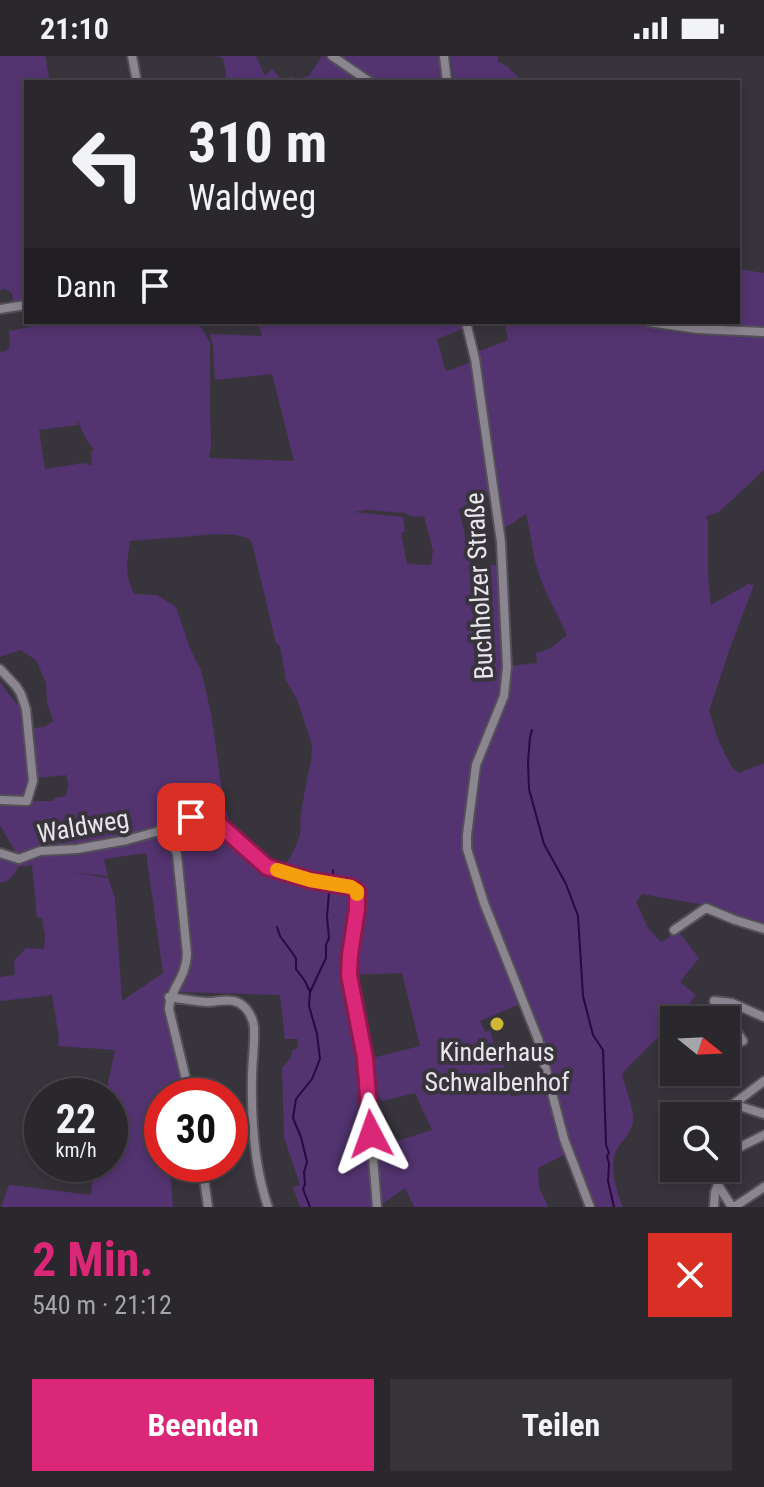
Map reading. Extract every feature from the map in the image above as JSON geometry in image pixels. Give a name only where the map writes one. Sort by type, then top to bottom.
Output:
[{"type":"street","points":[[132,56],[137,80]]},
{"type":"street","points":[[332,56],[367,80]]},
{"type":"street","points":[[444,56],[447,80]]},
{"type":"street","points":[[0,309],[24,305]]},
{"type":"street","name":"Buchholzer Straße","points":[[467,324],[478,374],[501,542],[507,667],[504,696],[476,765],[467,849],[484,903],[538,1039],[564,1139],[590,1207]]},
{"type":"street","points":[[663,324],[764,332]]},
{"type":"street","points":[[0,669],[11,680],[24,702],[33,781],[27,801],[0,800]]},
{"type":"street","name":"Waldweg","points":[[0,853],[19,859],[40,851],[127,840],[166,829],[191,817],[213,819],[267,867],[357,891],[349,975],[365,1058],[377,1207]]},
{"type":"street","points":[[166,829],[177,854],[187,954],[181,982],[169,997],[169,1009],[186,1078]]},
{"type":"street","points":[[674,930],[706,908],[764,929]]},
{"type":"street","points":[[169,997],[202,1002],[229,1000],[237,1002],[251,1017],[254,1027],[254,1138],[260,1180],[268,1207]]},
{"type":"street","points":[[721,1006],[718,1002],[739,1006]]},
{"type":"street","points":[[740,1006],[764,1017]]},
{"type":"street","points":[[740,1036],[743,1041]]},
{"type":"street","points":[[736,1102],[764,1081]]},
{"type":"street","points":[[740,1106],[764,1114]]},
{"type":"street","points":[[740,1147],[764,1135]]},
{"type":"street","points":[[205,1182],[208,1207]]},
{"type":"street","points":[[717,1182],[733,1207],[764,1187]]},
{"type":"street","points":[[714,1207],[718,1185]]},
{"type":"shaded area","points":[[0,56],[45,56],[50,80],[24,80],[24,303],[13,305],[12,293],[0,290]]},
{"type":"shaded area","points":[[215,56],[256,56],[265,76],[272,69],[283,80],[224,80],[223,58]]},
{"type":"shaded area","points":[[324,56],[357,80],[287,80],[290,76],[295,79],[309,76]]},
{"type":"shaded area","points":[[337,56],[441,56],[444,80],[371,80]]},
{"type":"shaded area","points":[[450,56],[498,56],[498,62],[521,80],[454,80]]},
{"type":"shaded area","points":[[740,269],[764,273],[764,470],[719,512],[705,517],[708,521],[711,605],[748,584],[754,585],[709,711],[732,768],[739,773],[764,763],[764,926],[709,906],[642,894],[636,902],[648,928],[661,942],[678,931],[699,958],[680,982],[696,995],[687,1006],[660,1006],[660,1035],[622,1074],[633,1118],[631,1129],[615,1153],[613,1168],[623,1207],[592,1207],[567,1137],[541,1036],[472,862],[465,821],[465,852],[472,880],[520,1004],[480,1021],[485,1032],[490,1031],[502,1057],[511,1097],[548,1089],[566,1154],[538,1168],[539,1187],[548,1207],[414,1207],[405,1188],[378,1207],[375,1148],[432,1130],[415,1093],[382,1101],[370,1086],[368,1059],[420,1046],[402,973],[352,975],[361,890],[350,884],[301,877],[283,870],[300,832],[312,745],[297,699],[286,681],[280,646],[276,643],[252,543],[248,538],[218,534],[130,541],[127,562],[129,580],[134,594],[157,595],[176,607],[201,670],[211,713],[224,805],[230,823],[251,840],[244,846],[229,834],[267,868],[312,883],[349,889],[356,894],[348,976],[364,1065],[374,1207],[300,1207],[293,1187],[300,1185],[284,1137],[282,1068],[291,1057],[292,1050],[297,1049],[298,1039],[285,1039],[280,995],[178,992],[173,993],[165,1008],[182,1078],[144,1078],[144,1182],[171,1182],[173,1207],[1,1207],[9,1185],[91,1195],[92,1182],[128,1182],[128,1078],[109,1078],[115,1050],[58,1046],[52,995],[0,1001],[0,977],[15,975],[14,961],[26,948],[44,949],[45,936],[42,918],[37,917],[32,865],[18,867],[11,878],[0,883],[0,854],[19,860],[41,853],[128,841],[184,827],[44,851],[19,858],[0,825],[0,801],[53,801],[54,798],[66,796],[68,784],[66,775],[36,778],[30,800],[0,799],[0,681],[23,710],[27,729],[44,727],[53,721],[47,703],[46,683],[36,660],[20,650],[0,657],[0,352],[10,346],[9,331],[30,327],[30,324],[199,324],[210,343],[209,458],[294,461],[272,374],[215,380],[210,334],[262,336],[257,324],[464,324],[465,328],[437,339],[448,371],[473,361],[492,496],[459,509],[472,568],[500,564],[505,637],[503,691],[495,721],[480,755],[505,703],[509,684],[508,666],[537,663],[536,653],[549,649],[567,635],[538,571],[526,514],[502,530],[479,351],[508,339],[504,324],[740,324]],"holes":[[[78,420],[94,449],[91,452],[92,466],[84,463],[45,469],[39,430],[78,425]],[[354,512],[405,513],[414,517],[424,516],[433,551],[431,565],[407,564],[401,533],[405,531],[403,517]],[[146,853],[163,973],[122,1001],[115,898],[108,878],[71,872],[108,876],[104,859]]]},
{"type":"waterway","points":[[532,730],[529,789],[544,844],[566,884],[578,916],[583,996],[593,1035],[603,1050],[608,1181],[614,1207]]},
{"type":"waterway","points":[[310,1207],[303,1189],[307,1162],[293,1118],[296,1099],[312,1079],[320,1059],[309,1006],[310,992],[326,958],[329,892]]},
{"type":"waterway","points":[[277,927],[296,958],[296,969],[310,992]]},
{"type":"slow traffic","points":[[277,870],[351,887],[357,894]]},
{"type":"place","name":"Kinderhaus Schwalbenhof","points":[[497,1024]]},
{"type":"route","points":[[191,817],[213,819],[267,867],[357,891],[349,975],[365,1058],[371,1134]]}]
